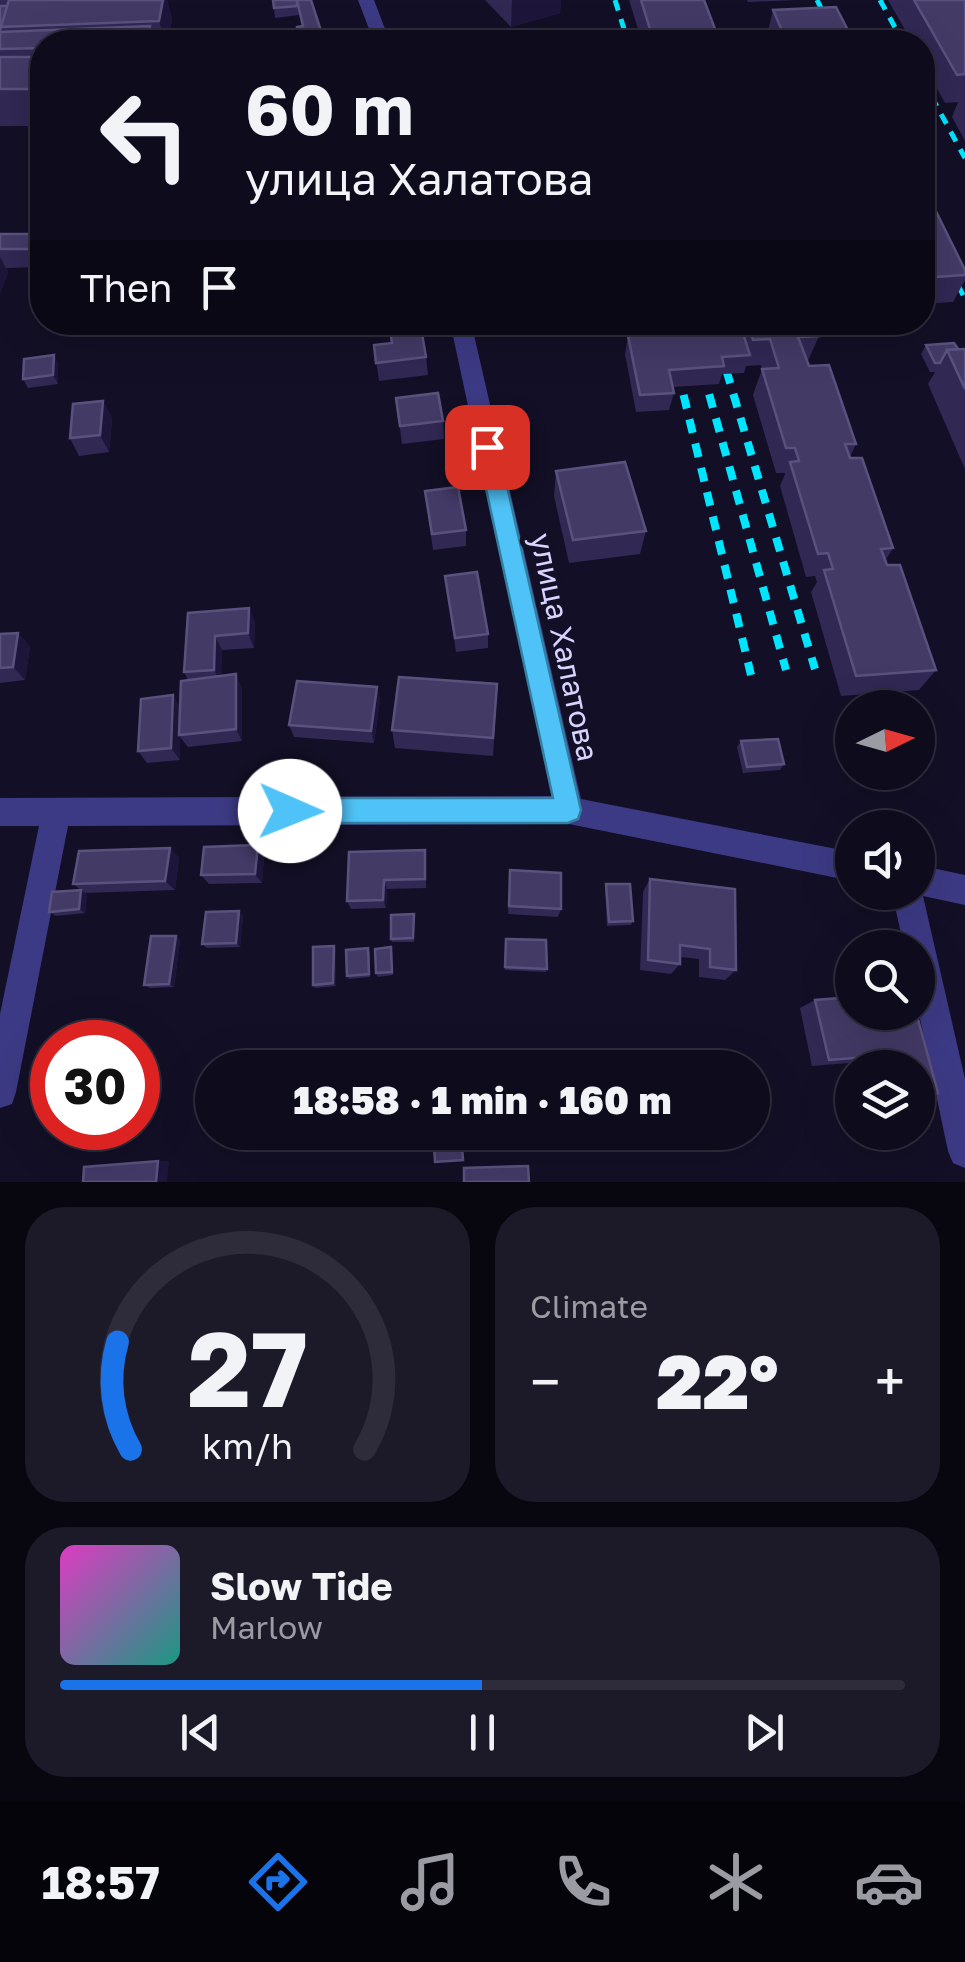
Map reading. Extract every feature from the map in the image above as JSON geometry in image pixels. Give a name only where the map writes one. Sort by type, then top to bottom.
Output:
[{"type":"street","points":[[366,0],[377,30]]},
{"type":"street","name":"улица Халатова","points":[[463,335],[568,810]]},
{"type":"street","points":[[0,1092],[57,809]]},
{"type":"street","points":[[0,812],[568,810],[835,864]]},
{"type":"street","points":[[935,884],[965,890]]},
{"type":"street","points":[[911,910],[965,1151]]},
{"type":"building","points":[[9,0],[163,0],[159,21],[0,27]]},
{"type":"building","points":[[273,0],[297,0],[297,6],[274,8]]},
{"type":"building","points":[[297,0],[311,0],[321,30],[297,30],[303,26]]},
{"type":"building","points":[[641,0],[704,0],[715,30],[650,30]]},
{"type":"building","points":[[914,0],[965,0],[965,74],[957,75],[935,30],[931,30]]},
{"type":"building","points":[[0,6],[7,6],[0,31]]},
{"type":"building","points":[[836,7],[848,30],[782,30],[773,10]]},
{"type":"building","points":[[150,26],[149,30],[50,30]]},
{"type":"building","points":[[30,31],[30,48],[0,49],[0,32]]},
{"type":"building","points":[[0,57],[30,57],[30,89],[0,89]]},
{"type":"building","points":[[935,209],[965,270],[965,275],[935,277]]},
{"type":"building","points":[[0,234],[30,234],[30,249],[0,249]]},
{"type":"building","points":[[391,335],[422,335],[426,357],[376,363],[374,345],[392,343]]},
{"type":"building","points":[[744,335],[750,355],[722,357],[724,366],[669,370],[674,393],[640,395],[628,336]]},
{"type":"building","points":[[751,335],[819,335],[798,337],[809,366],[829,365],[856,444],[845,444],[850,458],[862,458],[893,548],[881,549],[887,565],[900,565],[936,670],[856,676],[824,570],[833,569],[828,553],[818,554],[790,462],[799,461],[795,448],[786,448],[762,369],[779,368],[770,339],[753,340]]},
{"type":"building","points":[[954,343],[958,349],[947,350],[940,363],[935,363],[926,345]]},
{"type":"building","points":[[965,349],[965,389],[947,350]]},
{"type":"building","points":[[54,355],[53,375],[23,379],[24,359]]},
{"type":"building","points":[[438,393],[443,421],[400,426],[396,398]]},
{"type":"building","points":[[103,401],[100,435],[70,438],[73,404]]},
{"type":"building","points":[[625,462],[646,531],[573,540],[556,471]]},
{"type":"building","points":[[458,487],[466,530],[432,534],[425,491]]},
{"type":"building","points":[[477,572],[488,634],[455,638],[445,576]]},
{"type":"building","points":[[249,608],[248,633],[215,636],[214,670],[184,672],[188,613]]},
{"type":"building","points":[[18,633],[13,667],[0,668],[0,634]]},
{"type":"building","points":[[236,674],[236,729],[179,735],[181,681]]},
{"type":"building","points":[[399,677],[497,684],[493,738],[392,730]]},
{"type":"building","points":[[297,681],[377,687],[371,731],[289,725]]},
{"type":"building","points":[[173,695],[171,748],[138,751],[141,699]]},
{"type":"building","points":[[778,739],[784,764],[747,767],[741,741]]},
{"type":"building","points":[[258,845],[255,874],[201,875],[204,847]]},
{"type":"building","points":[[170,848],[165,881],[73,884],[79,851]]},
{"type":"building","points":[[425,850],[425,879],[384,880],[383,900],[347,901],[349,852]]},
{"type":"building","points":[[510,870],[561,873],[561,909],[509,906]]},
{"type":"building","points":[[650,879],[735,889],[736,970],[710,967],[710,949],[680,945],[680,964],[648,960]]},
{"type":"building","points":[[606,884],[630,884],[633,921],[609,922]]},
{"type":"building","points":[[81,890],[79,909],[49,912],[52,892]]},
{"type":"building","points":[[239,911],[236,943],[202,944],[206,912]]},
{"type":"building","points":[[414,914],[413,938],[391,939],[391,915]]},
{"type":"building","points":[[151,936],[176,936],[169,984],[144,985]]},
{"type":"building","points":[[506,939],[546,940],[547,969],[505,967]]},
{"type":"building","points":[[334,946],[333,983],[313,985],[313,947]]},
{"type":"building","points":[[391,947],[392,972],[376,973],[375,949]]},
{"type":"building","points":[[368,948],[369,974],[347,976],[346,950]]},
{"type":"building","points":[[835,998],[835,1030],[921,1030],[926,1050],[835,1050],[835,1060],[829,1060],[815,1000]]},
{"type":"building","points":[[434,1150],[462,1150],[463,1160],[435,1162]]},
{"type":"building","points":[[158,1161],[156,1182],[83,1182],[84,1167]]},
{"type":"building","points":[[528,1166],[529,1182],[464,1182],[464,1168]]},
{"type":"railway","points":[[615,0],[624,30]]},
{"type":"railway","points":[[817,0],[832,30]]},
{"type":"railway","points":[[880,0],[896,30]]},
{"type":"railway","points":[[935,103],[965,158]]},
{"type":"railway","points":[[935,240],[964,297]]},
{"type":"railway","points":[[669,335],[751,675]]},
{"type":"railway","points":[[693,335],[786,670]]},
{"type":"railway","points":[[716,335],[815,669]]},
{"type":"route","points":[[290,811],[568,810],[487,447]]}]
